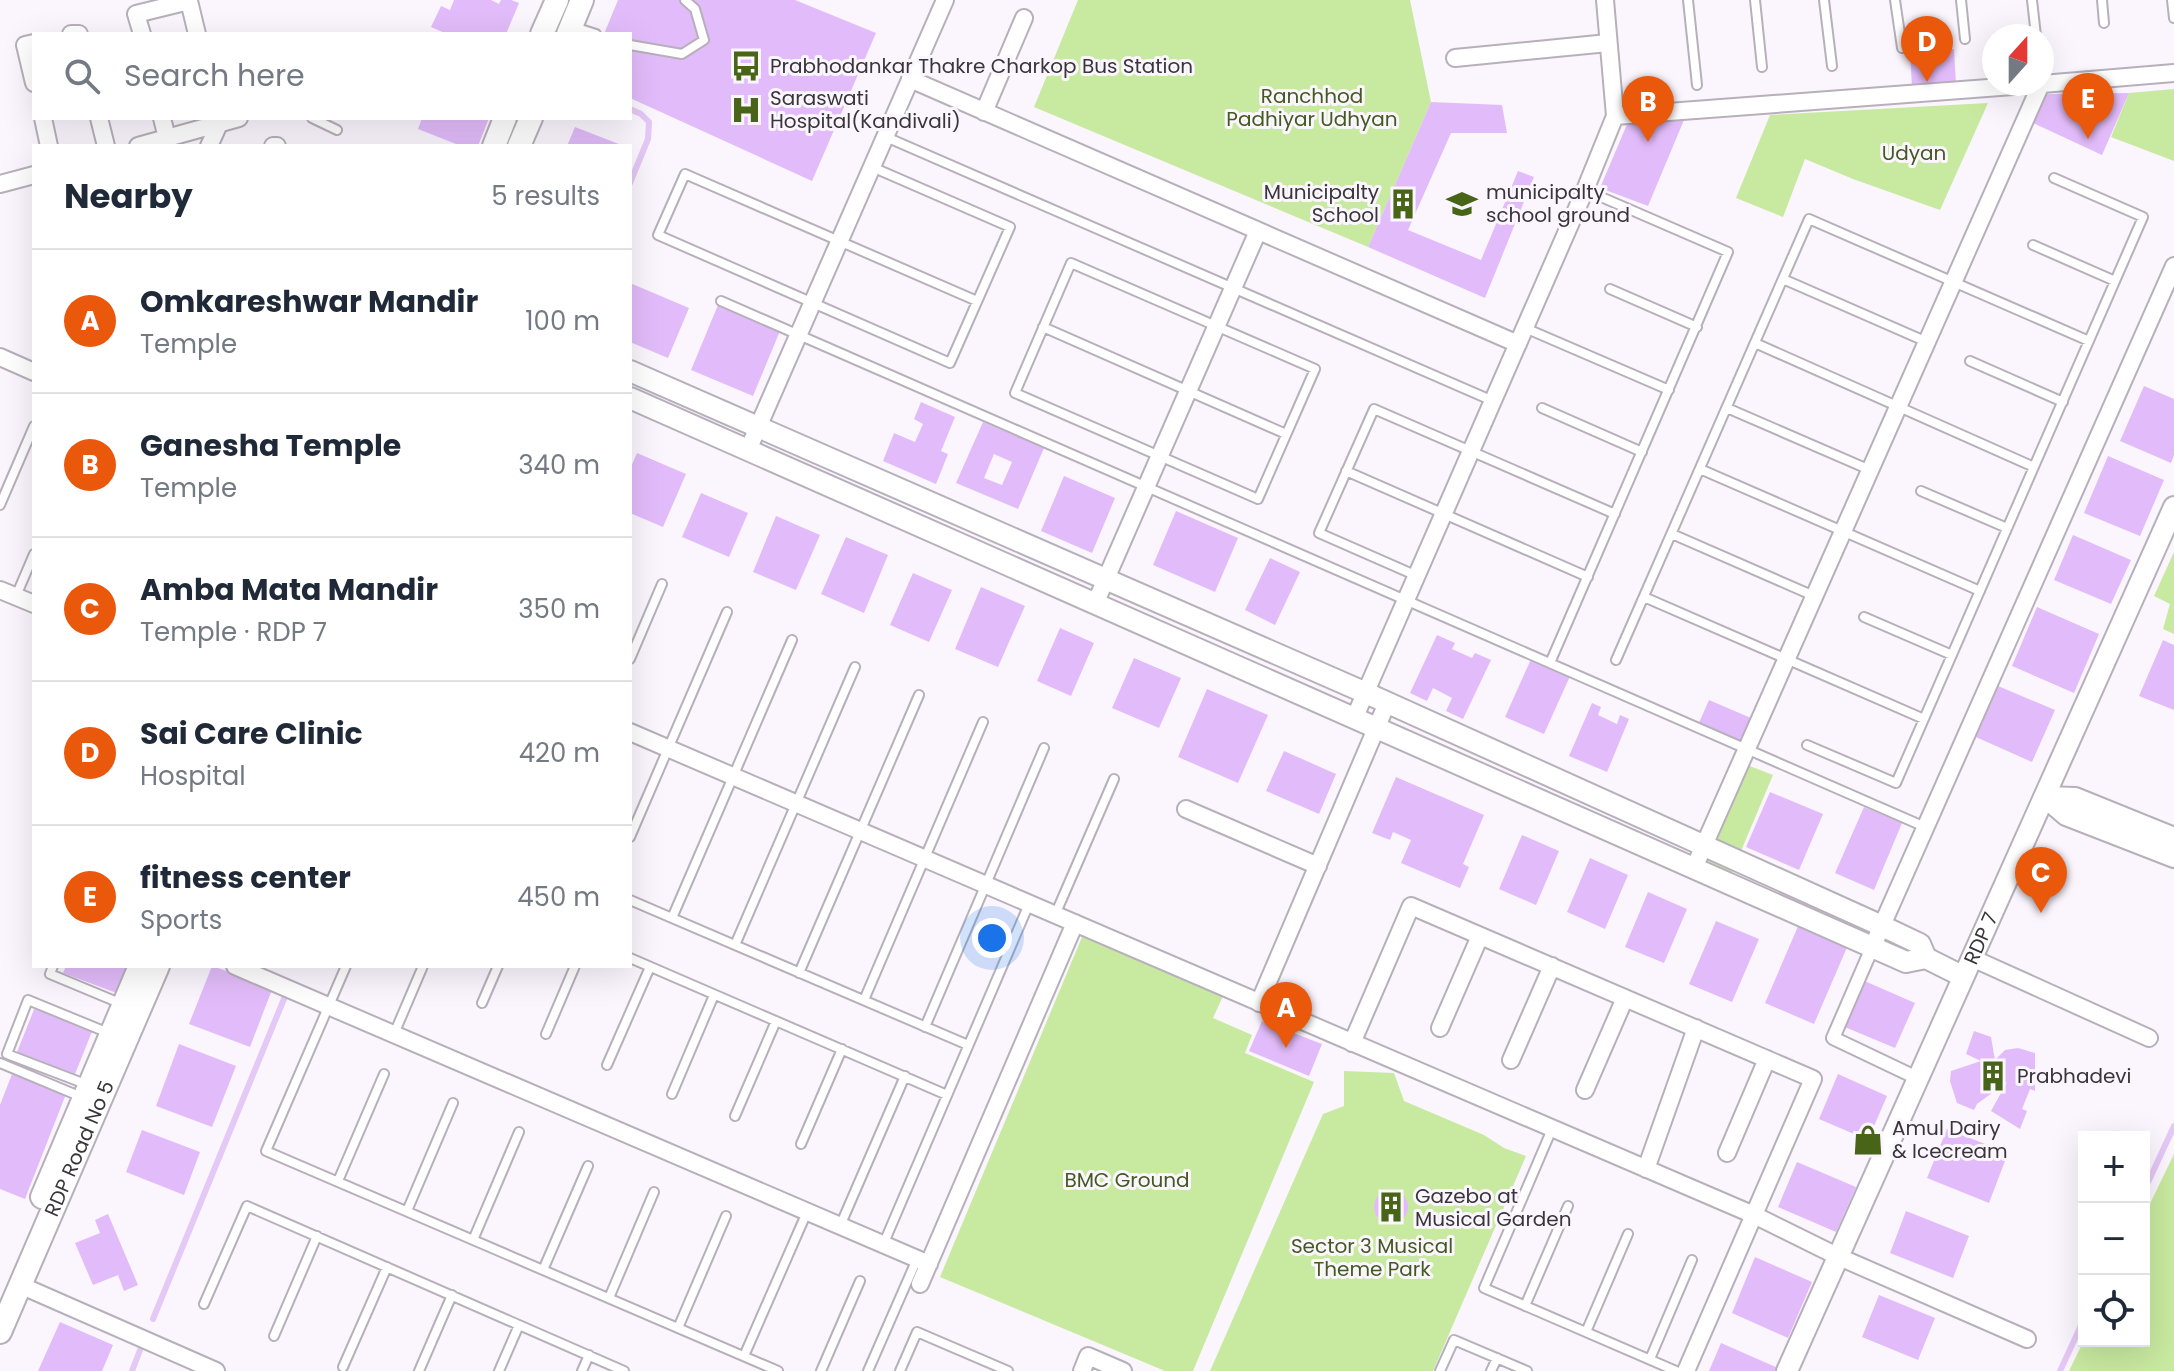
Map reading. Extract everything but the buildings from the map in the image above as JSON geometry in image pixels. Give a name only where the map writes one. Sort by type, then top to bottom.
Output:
[{"type":"main road","points":[[569,30],[582,0]]},
{"type":"main road","points":[[495,144],[504,120]]},
{"type":"main road","points":[[520,144],[530,120]]},
{"type":"main road","name":"RDP Road No 5","points":[[0,1332],[10,1289],[86,1092],[139,968]]},
{"type":"main road","name":"RDP Road No 5","points":[[10,1289],[157,968]]},
{"type":"street","points":[[748,450],[945,0]]},
{"type":"street","points":[[1354,719],[1615,116],[1605,0]]},
{"type":"street","points":[[141,32],[136,14],[189,1],[197,32]]},
{"type":"street","points":[[549,17],[569,30]]},
{"type":"street","points":[[984,112],[1024,18]]},
{"type":"street","points":[[32,43],[25,45],[32,75]]},
{"type":"street","points":[[1455,58],[1608,43]]},
{"type":"street","points":[[2054,83],[2174,73]]},
{"type":"street","points":[[910,79],[1518,344]]},
{"type":"street","points":[[1615,116],[1982,88]]},
{"type":"street","points":[[1694,868],[2036,96]]},
{"type":"street","points":[[43,120],[49,144]]},
{"type":"street","points":[[100,120],[106,144]]},
{"type":"street","points":[[162,120],[167,138]]},
{"type":"street","points":[[145,144],[218,121]]},
{"type":"street","points":[[210,144],[218,121]]},
{"type":"street","points":[[0,184],[32,176]]},
{"type":"street","points":[[1095,604],[1258,231]]},
{"type":"street","points":[[1917,1078],[1833,1038],[2174,266]]},
{"type":"street","points":[[0,357],[32,371]]},
{"type":"street","points":[[632,372],[1366,693],[1882,926],[1920,944],[1926,958]]},
{"type":"street","points":[[632,399],[1872,948],[1906,962],[1926,958],[1967,967],[2149,1038]]},
{"type":"street","name":"RDP 7","points":[[1787,1371],[2174,507]]},
{"type":"street","points":[[5,595],[32,603]]},
{"type":"street","points":[[1259,1003],[1387,703]]},
{"type":"street","points":[[632,733],[1754,1215],[1837,1256],[2027,1339]]},
{"type":"street","points":[[2045,797],[2075,798],[2174,838]]},
{"type":"street","points":[[2045,797],[2066,815],[2174,857]]},
{"type":"street","points":[[1186,809],[1318,866]]},
{"type":"street","points":[[1352,1043],[1411,906],[1813,1079],[1686,1371]]},
{"type":"street","points":[[920,1284],[923,1262],[1075,923]]},
{"type":"street","points":[[1440,1028],[1480,936]]},
{"type":"street","points":[[1511,1060],[1552,966]]},
{"type":"street","points":[[240,968],[923,1262]]},
{"type":"street","points":[[1585,1090],[1625,998]]},
{"type":"street","points":[[1646,1169],[1696,1028]]},
{"type":"street","points":[[1727,1153],[1767,1059]]},
{"type":"street","points":[[10,1289],[216,1371]]},
{"type":"street","points":[[1082,1371],[1088,1356],[1123,1371]]},
{"type":"lane","points":[[632,45],[682,54],[704,40],[695,9],[685,0]]},
{"type":"lane","points":[[1688,0],[1697,85]]},
{"type":"lane","points":[[1755,0],[1762,67]]},
{"type":"lane","points":[[1824,0],[1832,66]]},
{"type":"lane","points":[[1895,0],[1902,48]]},
{"type":"lane","points":[[1961,0],[1965,39]]},
{"type":"lane","points":[[2032,0],[2035,24]]},
{"type":"lane","points":[[2102,0],[2104,23]]},
{"type":"lane","points":[[2172,0],[2174,18]]},
{"type":"lane","points":[[316,120],[337,130]]},
{"type":"lane","points":[[885,136],[1493,401]]},
{"type":"lane","points":[[872,167],[1010,227],[950,363],[658,235],[685,174],[977,301]]},
{"type":"lane","points":[[1807,745],[1896,783],[2063,402],[2143,217],[2054,178]]},
{"type":"lane","points":[[1550,663],[1728,252],[1585,190]]},
{"type":"lane","points":[[1616,660],[1809,219],[2089,341]]},
{"type":"lane","points":[[2033,245],[2115,281]]},
{"type":"lane","points":[[1071,263],[1315,369],[1258,499],[1015,393],[1043,327],[1071,263]]},
{"type":"lane","points":[[1783,279],[1927,342]]},
{"type":"lane","points":[[1610,289],[1697,327]]},
{"type":"lane","points":[[721,301],[1925,827]]},
{"type":"lane","points":[[1043,327],[1286,434]]},
{"type":"lane","points":[[1525,328],[1669,390]]},
{"type":"lane","points":[[1755,343],[2034,467]]},
{"type":"lane","points":[[1970,361],[2063,402]]},
{"type":"lane","points":[[1542,408],[1642,452]]},
{"type":"lane","points":[[1727,408],[1870,470]]},
{"type":"lane","points":[[1417,576],[1319,533],[1374,409],[1615,514]]},
{"type":"lane","points":[[0,505],[32,431]]},
{"type":"lane","points":[[1700,469],[1980,591]]},
{"type":"lane","points":[[1346,471],[1588,577]]},
{"type":"lane","points":[[1921,491],[2007,528]]},
{"type":"lane","points":[[1672,534],[1814,596]]},
{"type":"lane","points":[[5,595],[32,557]]},
{"type":"lane","points":[[632,654],[662,584]]},
{"type":"lane","points":[[1644,597],[1924,719]]},
{"type":"lane","points":[[632,832],[727,612]]},
{"type":"lane","points":[[1864,617],[1952,655]]},
{"type":"lane","points":[[672,918],[792,640]]},
{"type":"lane","points":[[735,945],[855,667]]},
{"type":"lane","points":[[799,973],[919,695]]},
{"type":"lane","points":[[864,1000],[983,722]]},
{"type":"lane","points":[[925,1027],[1044,748]]},
{"type":"lane","points":[[1055,915],[1114,779]]},
{"type":"lane","points":[[632,901],[968,1045]]},
{"type":"lane","points":[[883,1245],[1029,904]]},
{"type":"lane","points":[[632,959],[947,1095]]},
{"type":"lane","points":[[607,1065],[650,967]]},
{"type":"lane","points":[[52,968],[50,974],[124,1004]]},
{"type":"lane","points":[[345,968],[266,1151],[778,1371]]},
{"type":"lane","points":[[394,1034],[422,968]]},
{"type":"lane","points":[[482,1003],[497,968]]},
{"type":"lane","points":[[546,1034],[574,968]]},
{"type":"lane","points":[[672,1094],[714,995]]},
{"type":"lane","points":[[86,1092],[7,1054],[28,1000],[111,1034]]},
{"type":"lane","points":[[735,1116],[776,1021]]},
{"type":"lane","points":[[801,1144],[842,1049]]},
{"type":"lane","points":[[0,1063],[86,1092]]},
{"type":"lane","points":[[338,1181],[384,1074]]},
{"type":"lane","points":[[840,1226],[905,1076]]},
{"type":"lane","points":[[407,1211],[453,1103]]},
{"type":"lane","points":[[1552,1129],[1484,1288],[1676,1371]]},
{"type":"lane","points":[[473,1240],[519,1132]]},
{"type":"lane","points":[[543,1270],[588,1166]]},
{"type":"lane","points":[[609,1298],[654,1192]]},
{"type":"lane","points":[[204,1304],[247,1206],[624,1371]]},
{"type":"lane","points":[[1525,1306],[1568,1206]]},
{"type":"lane","points":[[744,1356],[807,1212]]},
{"type":"lane","points":[[678,1328],[726,1216]]},
{"type":"lane","points":[[1586,1332],[1628,1234]]},
{"type":"lane","points":[[274,1336],[317,1236]]},
{"type":"lane","points":[[1650,1359],[1692,1260]]},
{"type":"lane","points":[[868,1371],[923,1262]]},
{"type":"lane","points":[[343,1367],[387,1267]]},
{"type":"lane","points":[[821,1371],[860,1281]]},
{"type":"lane","points":[[419,1371],[452,1295]]},
{"type":"lane","points":[[499,1371],[519,1325]]},
{"type":"lane","points":[[900,1371],[917,1332],[1008,1371]]},
{"type":"lane","points":[[1440,1371],[1454,1340],[1527,1371]]},
{"type":"lane","points":[[582,1371],[589,1355]]},
{"type":"lane","points":[[1491,1371],[1497,1358]]},
{"type":"green space","name":"Ranchhod Padhiyar Udhyan","points":[[1078,0],[1410,0],[1431,102],[1368,247],[1034,107]]},
{"type":"green space","points":[[2174,89],[2174,161],[2111,137],[2129,93]]},
{"type":"green space","name":"Udyan","points":[[1988,103],[1940,210],[1805,159],[1783,217],[1736,198],[1770,115]]},
{"type":"green space","points":[[2174,552],[2174,634],[2163,629],[2170,604],[2154,596]]},
{"type":"green space","points":[[1747,765],[1773,775],[1730,877],[1703,864]]},
{"type":"green space","name":"BMC Ground","points":[[1082,937],[1223,996],[1213,1018],[1252,1035],[1245,1053],[1314,1082],[1193,1371],[1165,1371],[940,1277]]},
{"type":"green space","name":"Sector 3 Musical Theme Park","points":[[1344,1071],[1394,1073],[1404,1101],[1526,1156],[1433,1371],[1210,1371],[1323,1114],[1344,1106]]},
{"type":"green space","points":[[2174,1154],[2174,1371],[2069,1371],[2081,1347],[2150,1347],[2150,1204]]},
{"type":"waterway","points":[[632,110],[649,122],[648,139],[632,178]]},
{"type":"waterway","points":[[153,1319],[288,989]]},
{"type":"waterway","points":[[2150,1178],[2174,1126]]},
{"type":"waterway","points":[[2060,1371],[2078,1332]]},
{"type":"waterway","points":[[132,1371],[142,1345]]},
{"type":"place","name":"Prabhodankar Thakre Charkop Bus Station","points":[[746,66]]},
{"type":"place","name":"Sai Care Clinic","points":[[1927,82]]},
{"type":"place","name":"Saraswati Hospital(Kandivali)","points":[[746,110]]},
{"type":"place","name":"fitness center","points":[[2088,139]]},
{"type":"place","name":"Ganesha Temple","points":[[1648,142]]},
{"type":"place","name":"Municipalty School","points":[[1403,204]]},
{"type":"place","name":"municipalty school ground","points":[[1462,204]]},
{"type":"place","name":"Amba Mata Mandir","points":[[2041,913]]},
{"type":"place","name":"Omkareshwar Mandir","points":[[1286,1048]]},
{"type":"place","name":"Prabhadevi","points":[[1993,1076]]},
{"type":"place","name":"Amul Dairy & Icecream","points":[[1868,1140]]},
{"type":"place","name":"Gazebo at Musical Garden","points":[[1391,1207]]}]
